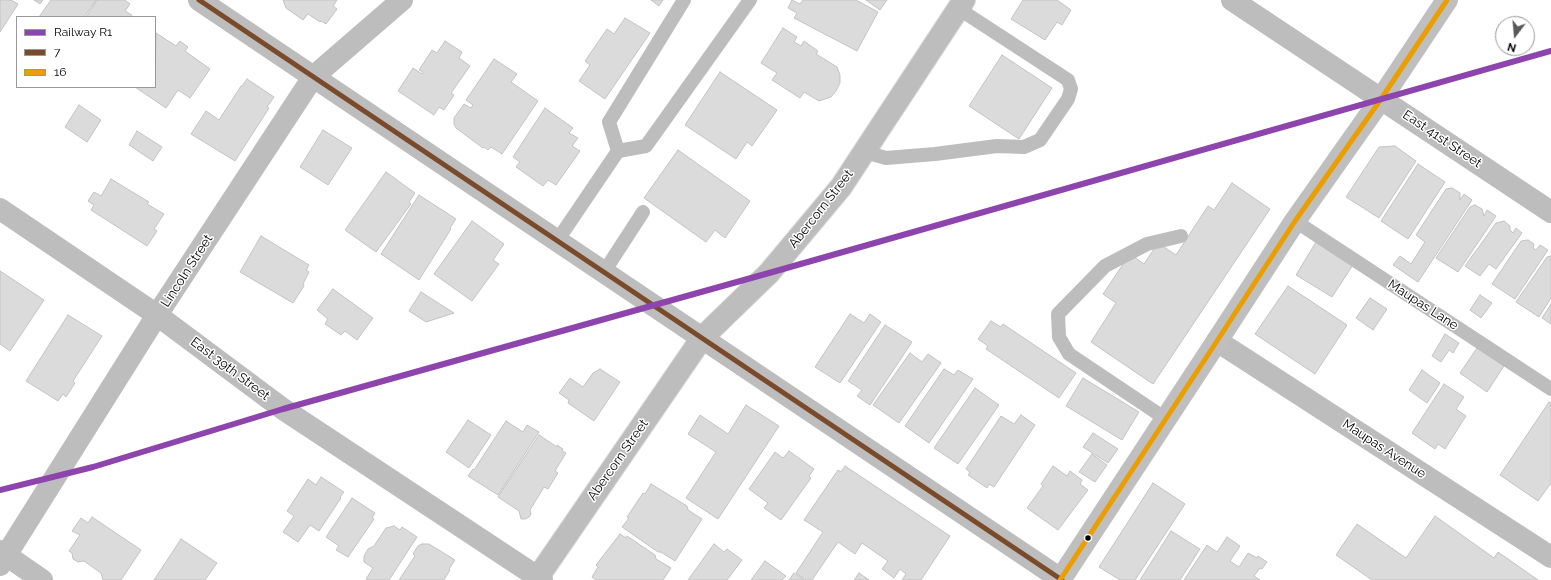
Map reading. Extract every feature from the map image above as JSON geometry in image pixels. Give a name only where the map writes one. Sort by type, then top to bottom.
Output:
[{"type":"main road","points":[[1061,580],[1295,221],[1381,99],[1447,0]]},
{"type":"street","points":[[199,0],[1061,580]]},
{"type":"street","name":"Lincoln Street","points":[[2,557],[157,315],[313,78],[402,0]]},
{"type":"street","name":"East 41st Street","points":[[1232,0],[1551,212]]},
{"type":"street","name":"Abercorn Street","points":[[539,579],[702,338],[769,273],[841,187],[962,4]]},
{"type":"street","name":"East 39th Street","points":[[0,209],[157,315],[283,409],[539,579]]},
{"type":"street","name":"Maupas Avenue","points":[[1218,341],[1551,557]]},
{"type":"street","points":[[2,557],[42,580]]},
{"type":"lane","points":[[618,151],[609,122],[684,0]]},
{"type":"lane","points":[[557,241],[618,151],[646,146],[750,0]]},
{"type":"lane","points":[[865,152],[886,158],[997,146],[1024,147],[1040,140],[1068,99],[1071,89],[1068,80],[962,4]]},
{"type":"lane","points":[[604,272],[643,212]]},
{"type":"lane","name":"Maupas Lane","points":[[1295,221],[1551,390]]},
{"type":"lane","points":[[1166,419],[1069,354],[1059,337],[1058,314],[1105,266],[1147,244],[1182,236]]},
{"type":"building","points":[[0,0],[11,0],[18,4],[0,32]]},
{"type":"building","points":[[34,0],[43,0],[40,4]]},
{"type":"building","points":[[51,0],[96,0],[85,16],[40,16]]},
{"type":"building","points":[[97,0],[125,0],[130,4],[125,11],[132,15],[132,16],[87,16]]},
{"type":"building","points":[[283,0],[337,0],[333,6],[337,9],[326,24],[308,14],[303,20],[286,8]]},
{"type":"building","points":[[651,0],[663,0],[659,6]]},
{"type":"building","points":[[792,0],[800,4],[803,0],[856,0],[878,12],[857,51],[794,18],[797,13],[788,8]]},
{"type":"building","points":[[866,0],[887,0],[880,10]]},
{"type":"building","points":[[1023,0],[1057,0],[1071,10],[1062,25],[1057,22],[1045,40],[1011,19]]},
{"type":"building","points":[[625,18],[650,33],[605,99],[579,81],[590,65],[585,61],[607,29],[614,34]]},
{"type":"building","points":[[783,28],[797,37],[794,42],[801,46],[804,41],[818,51],[816,54],[837,67],[840,75],[840,83],[831,97],[819,101],[804,92],[800,98],[772,80],[777,73],[761,63]]},
{"type":"building","points":[[156,33],[176,46],[180,41],[188,47],[185,51],[210,69],[190,98],[178,90],[166,108],[136,88],[156,88]]},
{"type":"building","points":[[445,41],[462,52],[459,58],[470,66],[451,93],[454,95],[444,110],[439,107],[434,115],[398,91],[413,68],[422,74],[423,72],[419,70],[432,50],[437,53]]},
{"type":"building","points":[[1002,55],[1052,88],[1019,139],[969,106]]},
{"type":"building","points":[[494,59],[517,74],[511,82],[538,101],[502,154],[491,147],[488,150],[484,147],[483,148],[456,128],[454,124],[454,118],[464,104],[471,108],[473,105],[466,100]]},
{"type":"building","points":[[720,72],[777,110],[752,146],[747,142],[736,159],[685,125]]},
{"type":"building","points":[[247,79],[274,97],[267,107],[269,108],[235,161],[191,134],[206,111],[219,120]]},
{"type":"building","points":[[79,105],[101,120],[87,142],[65,127]]},
{"type":"building","points":[[545,108],[573,128],[569,133],[578,138],[572,146],[580,151],[556,185],[548,180],[543,186],[516,167],[520,162],[513,157]]},
{"type":"building","points":[[323,130],[352,148],[328,185],[300,167]]},
{"type":"building","points":[[137,131],[162,147],[153,161],[129,145]]},
{"type":"building","points":[[1395,146],[1416,161],[1379,218],[1346,197],[1379,147]]},
{"type":"building","points":[[678,150],[750,201],[725,238],[715,230],[706,242],[644,198]]},
{"type":"building","points":[[1418,164],[1445,182],[1408,239],[1381,221]]},
{"type":"building","points":[[386,172],[415,193],[409,202],[411,204],[376,252],[345,230]]},
{"type":"building","points":[[111,179],[149,202],[147,204],[164,214],[154,229],[157,231],[147,246],[91,210],[94,205],[88,201],[94,192],[101,196]]},
{"type":"building","points":[[1232,183],[1270,209],[1153,384],[1091,342],[1116,303],[1103,294],[1130,254],[1144,264],[1158,243],[1176,255],[1208,206],[1214,210]]},
{"type":"building","points":[[1452,188],[1460,193],[1460,200],[1464,194],[1472,200],[1418,282],[1393,265],[1400,256],[1411,264],[1425,242],[1416,235],[1446,189]]},
{"type":"building","points":[[419,195],[456,219],[419,280],[381,254]]},
{"type":"building","points":[[1475,205],[1482,209],[1484,216],[1487,210],[1496,216],[1458,272],[1436,258],[1470,207]]},
{"type":"building","points":[[472,221],[504,244],[493,260],[499,264],[472,301],[434,274]]},
{"type":"building","points":[[1504,221],[1510,226],[1510,230],[1513,233],[1516,228],[1522,233],[1496,269],[1489,264],[1480,276],[1465,266],[1496,223]]},
{"type":"building","points":[[261,236],[309,265],[306,270],[309,272],[303,284],[304,286],[293,303],[240,272]]},
{"type":"building","points":[[1528,240],[1534,244],[1533,248],[1536,250],[1540,245],[1548,250],[1515,299],[1492,284],[1521,241]]},
{"type":"building","points":[[1316,242],[1353,265],[1332,297],[1296,275]]},
{"type":"building","points":[[1551,256],[1551,298],[1539,317],[1516,302],[1547,257]]},
{"type":"building","points":[[0,271],[44,300],[10,351],[0,344]]},
{"type":"building","points":[[1288,286],[1347,325],[1315,374],[1255,334]]},
{"type":"building","points":[[333,289],[373,318],[357,340],[345,331],[341,335],[325,324],[328,319],[317,310]]},
{"type":"building","points":[[421,292],[454,313],[426,322],[409,311]]},
{"type":"building","points":[[1480,295],[1492,303],[1481,318],[1470,310]]},
{"type":"building","points":[[1370,298],[1387,309],[1373,330],[1356,318]]},
{"type":"building","points":[[1551,304],[1551,324],[1542,318]]},
{"type":"building","points":[[850,314],[864,323],[870,314],[881,322],[840,383],[815,367]]},
{"type":"building","points":[[68,315],[102,336],[73,381],[75,383],[66,397],[63,394],[58,401],[26,381]]},
{"type":"building","points":[[991,321],[1001,327],[1003,324],[1076,373],[1059,398],[986,349],[988,346],[978,339]]},
{"type":"building","points":[[885,325],[912,342],[870,405],[857,396],[862,390],[848,381]]},
{"type":"building","points":[[1445,334],[1459,343],[1453,353],[1449,350],[1441,362],[1432,356]]},
{"type":"building","points":[[1477,348],[1504,366],[1487,392],[1460,373]]},
{"type":"building","points":[[910,353],[922,362],[928,354],[941,363],[899,423],[873,405]]},
{"type":"building","points":[[600,369],[620,382],[594,421],[568,403],[569,400],[559,393],[570,378],[583,387],[593,373]]},
{"type":"building","points":[[944,369],[954,375],[958,370],[973,379],[929,443],[905,426]]},
{"type":"building","points":[[1422,370],[1440,383],[1427,403],[1409,390]]},
{"type":"building","points":[[1083,378],[1139,412],[1122,440],[1066,406]]},
{"type":"building","points":[[1444,384],[1464,397],[1456,409],[1466,416],[1445,449],[1438,444],[1435,449],[1412,433]]},
{"type":"building","points":[[975,388],[999,405],[958,464],[934,448]]},
{"type":"building","points":[[1549,402],[1551,403],[1551,483],[1538,501],[1500,475]]},
{"type":"building","points":[[746,405],[779,426],[718,519],[686,498],[716,452],[688,434],[700,415],[728,434]]},
{"type":"building","points":[[1021,415],[1035,425],[994,487],[989,484],[987,488],[968,475],[970,472],[966,469],[1001,416],[1014,424]]},
{"type":"building","points":[[468,420],[491,435],[469,468],[446,452]]},
{"type":"building","points":[[506,421],[523,432],[527,425],[539,432],[498,495],[468,476],[473,469],[474,470]]},
{"type":"building","points":[[1093,433],[1118,449],[1108,463],[1083,447]]},
{"type":"building","points":[[539,435],[557,447],[557,445],[563,449],[562,451],[566,453],[555,471],[558,473],[548,489],[544,487],[530,510],[531,514],[529,517],[521,519],[519,511],[498,497]]},
{"type":"building","points":[[789,451],[814,469],[809,476],[811,478],[781,520],[764,508],[768,503],[749,489],[775,452],[783,458]]},
{"type":"building","points":[[1092,454],[1107,465],[1095,482],[1079,472]]},
{"type":"building","points":[[845,466],[950,536],[921,580],[902,580],[906,574],[900,569],[894,578],[882,569],[888,561],[862,543],[855,554],[838,542],[812,580],[806,580],[796,573],[823,532],[804,520],[838,470],[841,472]]},
{"type":"building","points":[[1053,466],[1067,476],[1070,471],[1082,480],[1080,484],[1088,490],[1058,530],[1027,508],[1043,486],[1041,484]]},
{"type":"building","points":[[321,477],[344,492],[319,531],[310,525],[298,542],[283,532],[294,516],[287,511],[308,479],[316,485]]},
{"type":"building","points":[[1153,483],[1185,504],[1135,580],[1120,580],[1099,567]]},
{"type":"building","points":[[651,484],[687,506],[688,510],[702,519],[675,561],[661,552],[658,552],[622,527],[629,518],[627,517],[643,493],[645,494]]},
{"type":"building","points":[[352,498],[375,513],[372,518],[374,519],[348,557],[336,550],[339,546],[326,537]]},
{"type":"building","points":[[1435,516],[1494,558],[1498,552],[1538,580],[1372,580],[1336,555],[1357,524],[1406,558]]},
{"type":"building","points":[[92,517],[141,550],[121,580],[103,580],[101,573],[84,561],[78,562],[73,559],[72,553],[69,551],[80,535],[72,531],[81,518],[88,523]]},
{"type":"building","points":[[394,526],[400,530],[402,527],[417,537],[389,580],[366,579],[373,568],[364,562],[364,556],[368,549],[374,546],[386,528]]},
{"type":"building","points":[[1171,531],[1200,549],[1180,580],[1140,580]]},
{"type":"building","points":[[620,534],[626,538],[627,536],[655,555],[656,559],[671,568],[663,580],[596,580],[592,577],[598,567],[596,565]]},
{"type":"building","points":[[1227,537],[1240,546],[1230,561],[1239,567],[1248,553],[1257,558],[1258,556],[1267,562],[1254,576],[1260,580],[1184,580],[1207,545],[1217,552]]},
{"type":"building","points":[[181,539],[217,563],[205,580],[154,580]]},
{"type":"building","points":[[422,544],[429,544],[455,560],[444,580],[399,580],[415,556],[413,554],[418,546]]},
{"type":"building","points":[[714,544],[724,552],[727,549],[742,560],[727,580],[688,580]]},
{"type":"building","points":[[765,561],[786,576],[782,580],[751,580]]},
{"type":"building","points":[[794,573],[804,580],[789,580]]},
{"type":"building","points":[[859,573],[869,580],[854,580]]},
{"type":"rail line","name":"R1","points":[[0,490],[93,467],[283,409],[1551,51]]},
{"type":"transit line","name":"7","points":[[199,0],[1062,580]]},
{"type":"transit line","name":"16","points":[[1060,580],[1295,221],[1381,99],[1447,0]]}]
